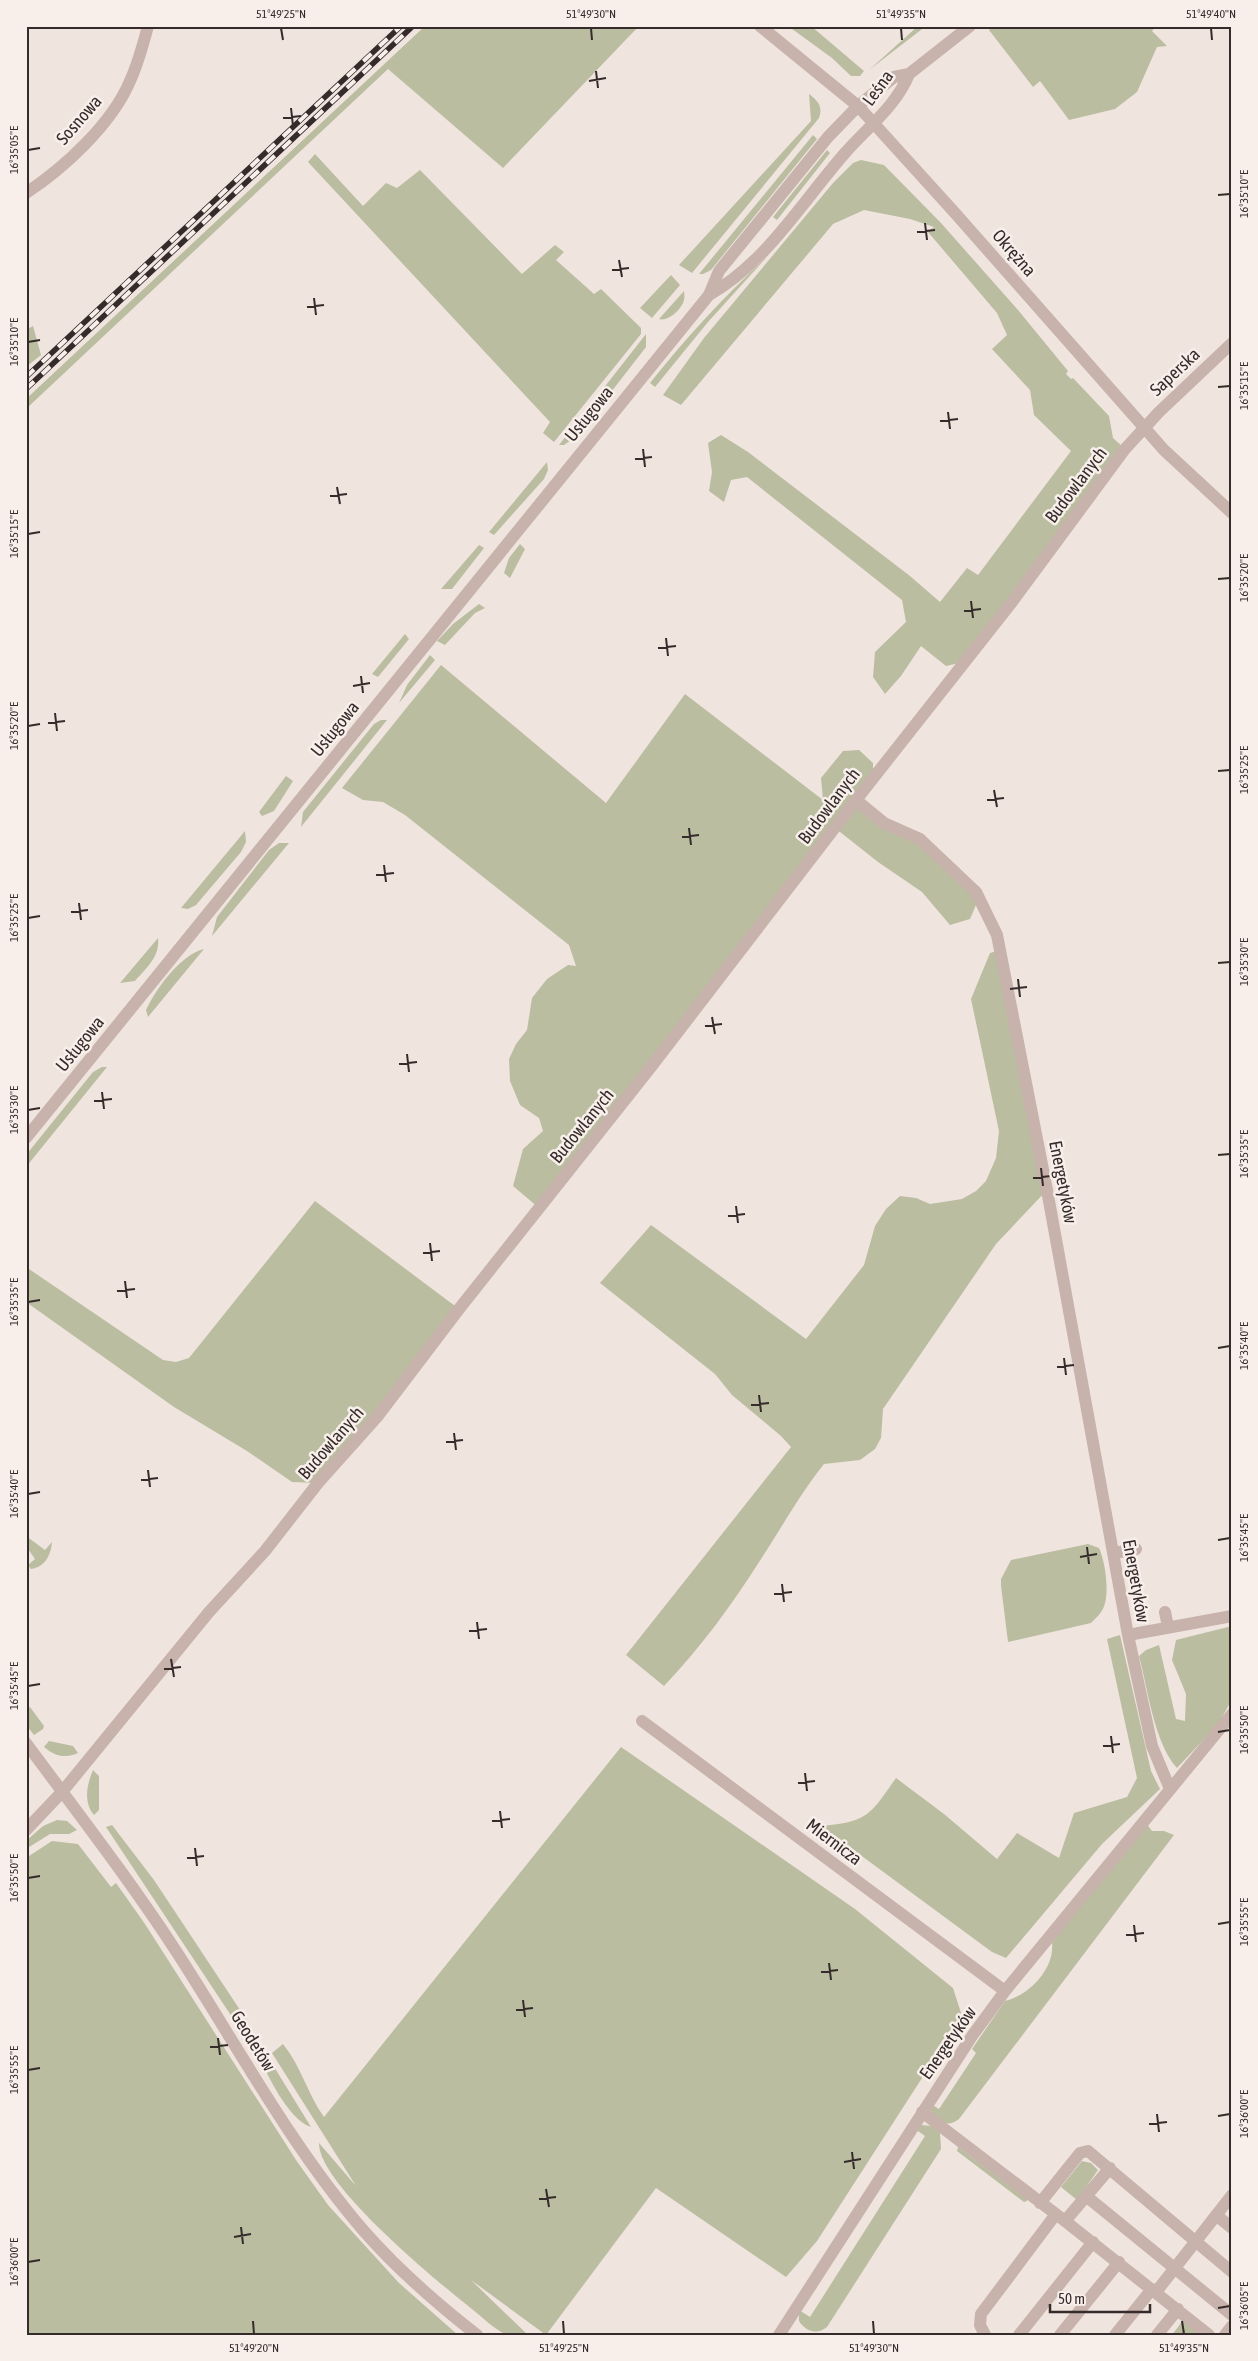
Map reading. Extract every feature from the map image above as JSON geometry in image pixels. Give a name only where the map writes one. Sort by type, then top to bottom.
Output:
[{"type":"street","name":"Sosnowa","points":[[26,193],[48,178],[106,122],[130,83],[148,26]]},
{"type":"street","name":"Okrężna","points":[[760,26],[858,106],[874,122],[1143,428],[1232,513]]},
{"type":"street","name":"Leśna","points":[[858,106],[894,77],[909,74],[970,26]]},
{"type":"street","name":"Leśna","points":[[874,122],[903,89],[909,74]]},
{"type":"street","name":"Usługowa","points":[[26,1138],[709,295],[719,272],[828,137],[858,106]]},
{"type":"street","name":"Usługowa","points":[[709,295],[731,282],[771,242],[874,122]]},
{"type":"street","name":"Saperska","points":[[1143,428],[1232,343]]},
{"type":"street","name":"Budowlanych","points":[[26,1830],[62,1792],[209,1612],[265,1551],[318,1484],[377,1417],[459,1309],[652,1067],[856,800],[1012,602],[1125,449],[1143,428]]},
{"type":"street","name":"Energetyków","points":[[856,800],[884,822],[920,839],[962,878],[976,892],[997,935],[1047,1190],[1128,1634],[1152,1746],[1170,1789]]},
{"type":"street","points":[[1114,1553],[1136,1549]]},
{"type":"street","points":[[1165,1612],[1168,1627]]},
{"type":"street","name":"Energetyków","points":[[1128,1634],[1232,1616]]},
{"type":"street","name":"Energetyków","points":[[779,2335],[972,2036],[1005,1992],[1232,1714]]},
{"type":"street","name":"Miernicza","points":[[642,1721],[1005,1992]]},
{"type":"street","name":"Geodetów","points":[[26,1742],[131,1885],[176,1950],[300,2148],[330,2188],[364,2231],[417,2285],[477,2335]]},
{"type":"street","points":[[922,2112],[1119,2262],[1209,2335]]},
{"type":"street","points":[[1040,2203],[1082,2152],[1091,2153],[1194,2242],[1232,2272]]},
{"type":"street","points":[[985,2335],[980,2326],[981,2314],[1061,2218],[1086,2196],[1110,2168]]},
{"type":"street","points":[[1115,2335],[1175,2268],[1232,2195]]},
{"type":"street","points":[[1086,2196],[1232,2315]]},
{"type":"street","points":[[1216,2215],[1232,2228]]},
{"type":"street","points":[[1019,2335],[1093,2242]]},
{"type":"street","points":[[1060,2335],[1119,2262]]},
{"type":"street","points":[[1157,2335],[1178,2309]]},
{"type":"street","points":[[1225,2335],[1232,2326]]},
{"type":"green space","points":[[425,26],[639,26],[503,168],[388,69],[26,409],[26,399]]},
{"type":"green space","points":[[788,26],[811,26],[864,71],[860,76],[851,76],[832,58]]},
{"type":"green space","points":[[918,26],[926,26],[869,70]]},
{"type":"green space","points":[[993,26],[1156,26],[1152,31],[1167,46],[1157,47],[1137,92],[1115,109],[1069,120],[1040,81],[1033,87],[989,30]]},
{"type":"green space","points":[[809,94],[819,104],[819,118],[692,273],[679,265],[811,121]]},
{"type":"green space","points":[[813,135],[817,139],[711,270],[699,274]]},
{"type":"green space","points":[[827,150],[830,153],[777,220],[773,217]]},
{"type":"green space","points":[[315,154],[363,206],[386,183],[397,188],[420,170],[522,274],[555,245],[564,252],[556,260],[594,294],[601,289],[641,328],[641,334],[554,442],[543,433],[550,422],[308,162]]},
{"type":"green space","points":[[861,160],[884,165],[941,223],[1018,310],[1068,371],[1066,374],[1071,379],[1073,378],[1109,416],[1113,438],[1125,449],[963,662],[946,666],[921,646],[901,676],[885,694],[873,677],[875,652],[906,622],[902,600],[747,477],[731,480],[724,502],[709,491],[712,472],[708,443],[721,435],[748,452],[910,576],[940,602],[967,568],[978,575],[1071,451],[1034,415],[1030,390],[992,349],[1007,335],[997,313],[928,232],[934,227],[910,219],[864,210],[833,224],[681,405],[663,395],[704,338],[833,183],[853,163]]},
{"type":"green space","points":[[767,257],[708,322],[655,387],[650,383],[706,318]]},
{"type":"green space","points":[[671,275],[680,285],[652,318],[640,308]]},
{"type":"green space","points":[[684,291],[683,304],[678,311],[666,319],[659,319]]},
{"type":"green space","points":[[33,326],[41,355],[26,367],[26,330]]},
{"type":"green space","points":[[646,334],[646,347],[577,436],[564,445],[559,445]]},
{"type":"green space","points":[[547,462],[548,470],[544,479],[494,535],[489,532]]},
{"type":"green space","points":[[520,544],[525,549],[510,578],[504,573],[509,558]]},
{"type":"green space","points":[[479,545],[484,548],[452,589],[441,589]]},
{"type":"green space","points":[[479,604],[485,608],[475,613],[445,645],[437,641],[453,624]]},
{"type":"green space","points":[[405,634],[409,639],[378,677],[372,674]]},
{"type":"green space","points":[[430,655],[435,660],[399,703],[407,685]]},
{"type":"green space","points":[[441,665],[606,803],[685,694],[823,800],[821,778],[843,751],[859,750],[873,763],[873,778],[856,800],[920,839],[979,898],[970,919],[950,925],[922,892],[878,862],[835,828],[539,1208],[513,1186],[523,1149],[543,1131],[539,1118],[520,1105],[510,1081],[509,1059],[516,1044],[527,1030],[532,998],[547,979],[568,965],[576,966],[569,945],[405,815],[383,802],[363,800],[342,788]]},
{"type":"green space","points":[[381,720],[387,720],[301,827],[303,812],[374,724]]},
{"type":"green space","points":[[286,776],[293,781],[274,811],[262,816],[259,812]]},
{"type":"green space","points":[[245,831],[246,842],[241,852],[196,905],[188,909],[181,908]]},
{"type":"green space","points":[[279,843],[289,843],[212,936],[217,917],[269,850]]},
{"type":"green space","points":[[158,938],[157,951],[148,966],[135,981],[120,983]]},
{"type":"green space","points":[[204,949],[148,1017],[146,1010],[156,992],[170,974],[195,952]]},
{"type":"green space","points":[[1000,950],[1047,1190],[996,1244],[883,1409],[881,1438],[875,1449],[860,1460],[824,1464],[727,1609],[691,1656],[664,1686],[626,1655],[791,1447],[781,1436],[732,1395],[715,1374],[600,1283],[651,1225],[806,1339],[864,1265],[875,1226],[886,1209],[900,1196],[916,1198],[930,1204],[962,1199],[976,1191],[986,1181],[996,1158],[999,1131],[971,999],[990,953]]},
{"type":"green space","points":[[102,1067],[107,1067],[26,1167],[26,1155],[93,1072]]},
{"type":"green space","points":[[315,1201],[459,1309],[318,1483],[292,1482],[247,1451],[174,1407],[26,1302],[26,1267],[163,1360],[176,1362],[189,1358]]},
{"type":"green space","points":[[26,1536],[45,1550],[52,1542],[46,1560],[36,1568],[31,1569],[28,1565],[35,1559],[26,1546]]},
{"type":"green space","points":[[1088,1544],[1099,1548],[1105,1567],[1106,1597],[1100,1614],[1091,1623],[1008,1642],[1001,1579],[1011,1560]]},
{"type":"green space","points":[[1232,1626],[1232,1699],[1219,1723],[1177,1768],[1169,1757],[1157,1730],[1139,1656],[1146,1650],[1159,1645],[1176,1719],[1185,1721],[1186,1694],[1172,1660],[1176,1640]]},
{"type":"green space","points":[[1120,1635],[1151,1771],[1160,1789],[1102,1844],[1006,1958],[992,1952],[821,1826],[859,1819],[880,1801],[896,1778],[944,1814],[997,1859],[1017,1833],[1059,1858],[1074,1813],[1127,1797],[1137,1778],[1107,1639]]},
{"type":"green space","points":[[30,1707],[44,1726],[43,1729],[34,1735],[26,1725],[26,1710]]},
{"type":"green space","points":[[49,1741],[73,1746],[78,1753],[64,1756],[52,1753],[44,1747]]},
{"type":"green space","points":[[621,1747],[855,1909],[953,1988],[962,2016],[817,2241],[786,2277],[656,2188],[546,2335],[471,2280],[528,2335],[507,2335],[488,2323],[409,2256],[358,2207],[338,2183],[324,2161],[319,2143],[356,2186],[272,2053],[283,2044],[295,2062],[324,2117]]},
{"type":"green space","points":[[93,1770],[99,1776],[99,1810],[94,1815],[87,1799],[89,1781]]},
{"type":"green space","points":[[1143,1819],[1152,1831],[1164,1831],[1174,1835],[959,2119],[955,2122],[944,2123],[938,2119],[931,2114],[931,2104],[939,2109],[976,2053],[972,2049],[1005,2001],[1014,1998],[1031,1987],[1045,1971],[1052,1953],[1052,1943]]},
{"type":"green space","points":[[57,1820],[67,1821],[77,1830],[69,1834],[50,1834],[26,1849],[26,1841],[43,1826]]},
{"type":"green space","points":[[112,1825],[154,1880],[248,2022],[240,2022],[232,2017],[106,1827]]},
{"type":"green space","points":[[52,1841],[78,1844],[111,1887],[116,1883],[145,1924],[296,2160],[328,2205],[399,2283],[458,2335],[26,2335],[26,1858]]},
{"type":"green space","points":[[260,2044],[311,2127],[302,2123],[294,2115],[278,2094],[256,2049]]},
{"type":"green space","points":[[921,2125],[932,2126],[940,2133],[941,2149],[827,2327],[816,2332],[808,2330],[799,2321],[799,2310],[810,2317],[925,2136],[915,2129]]},
{"type":"green space","points":[[958,2147],[1027,2199],[1027,2201],[1024,2202],[957,2151]]},
{"type":"green space","points":[[1082,2161],[1091,2163],[1098,2170],[1077,2200],[1061,2187]]},
{"type":"green space","points":[[1186,2316],[1209,2335],[1172,2335]]},
{"type":"railway","points":[[26,377],[401,26]]},
{"type":"railway","points":[[26,389],[413,26]]}]
